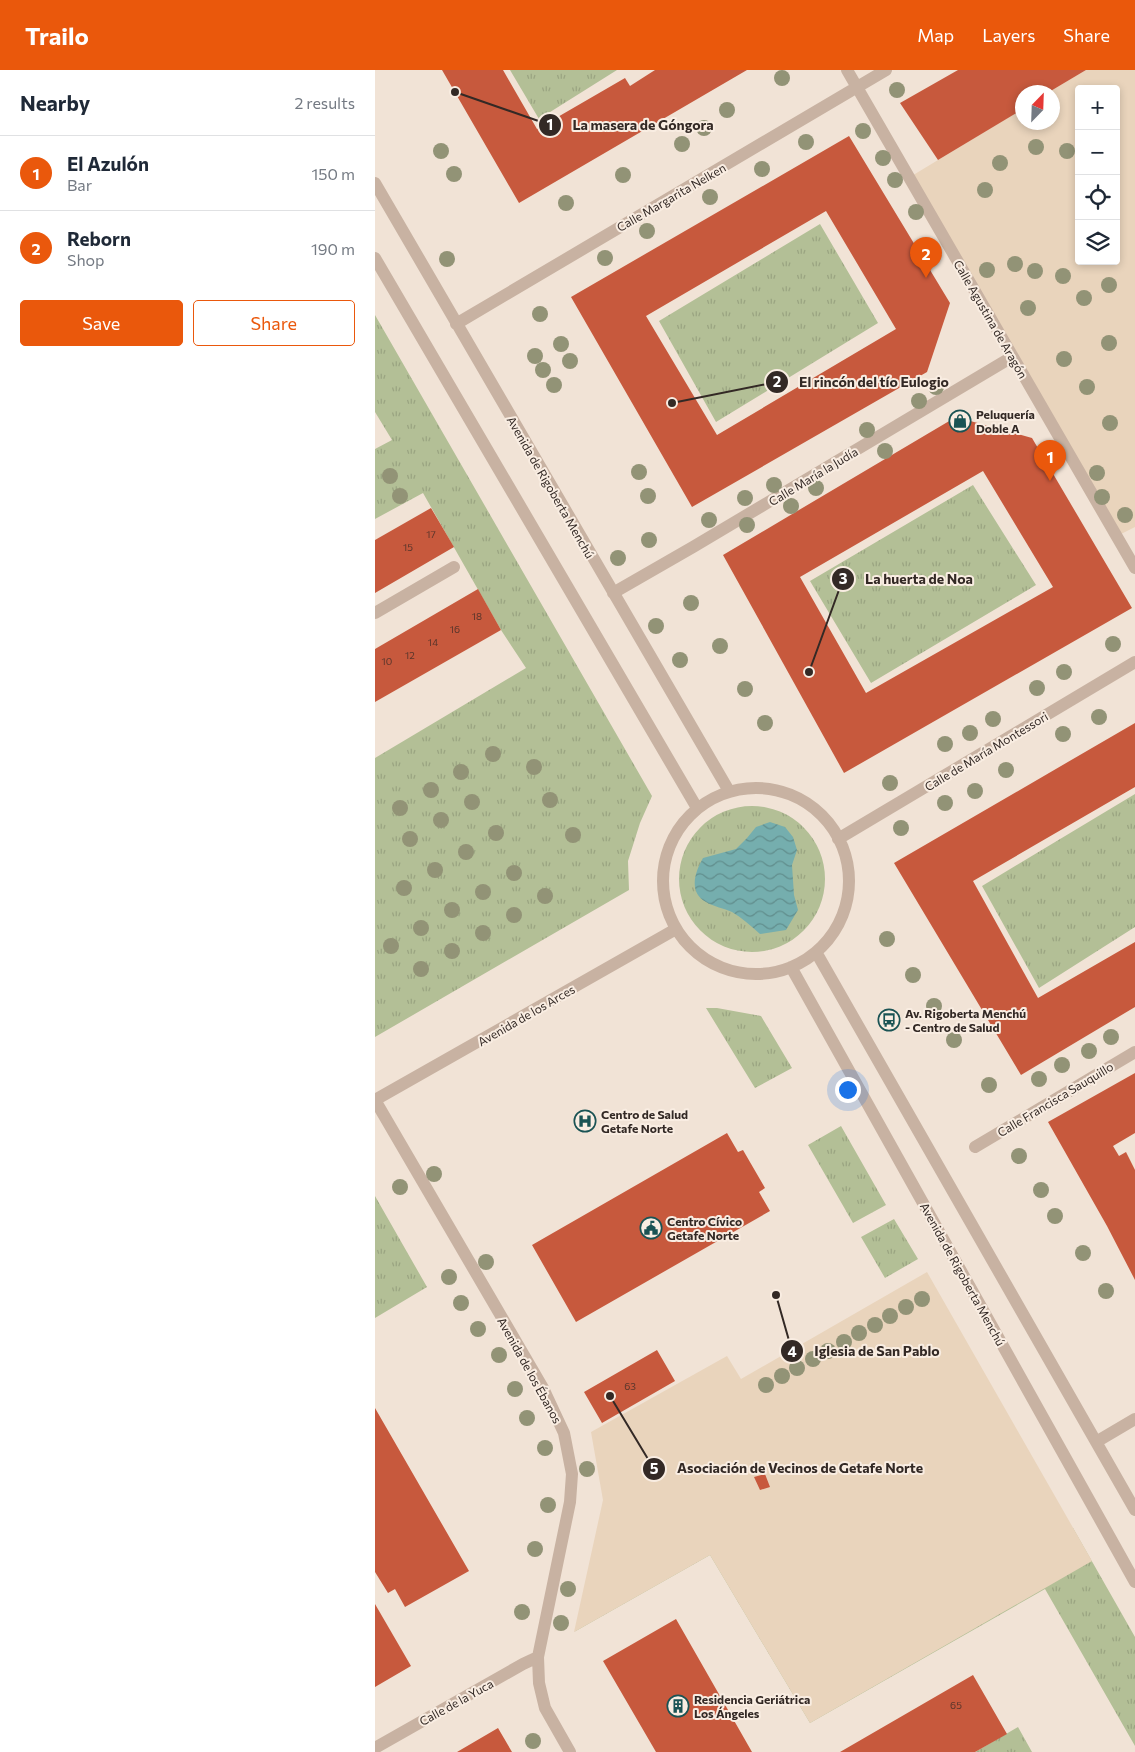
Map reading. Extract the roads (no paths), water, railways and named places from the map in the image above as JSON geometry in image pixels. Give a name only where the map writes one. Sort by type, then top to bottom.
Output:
[{"type":"street","name":"Calle Agustina de Aragón","points":[[847,70],[1135,568]]},
{"type":"street","name":"Calle Margarita Nelken","points":[[456,324],[886,70]]},
{"type":"street","name":"Avenida de Rigoberta Menchú","points":[[375,182],[729,792]]},
{"type":"street","points":[[375,258],[697,808]]},
{"type":"street","name":"Calle María la Judía","points":[[613,593],[693,548],[1013,357]]},
{"type":"street","points":[[375,613],[454,567]]},
{"type":"street","name":"Calle de María Montessori","points":[[838,839],[1135,662]]},
{"type":"street","points":[[749,788],[769,789],[793,796],[814,809],[831,826],[844,851],[849,877],[846,904],[836,929],[816,952],[791,967],[765,973],[739,973],[714,964],[693,950],[676,929],[665,905],[662,878],[667,852],[679,828],[697,808],[712,798],[729,792],[749,788]]},
{"type":"street","name":"Avenida de los Arces","points":[[375,1100],[676,929]]},
{"type":"street","points":[[816,952],[1135,1510]]},
{"type":"street","name":"Avenida de Rigoberta Menchú","points":[[791,967],[1135,1582]]},
{"type":"street","name":"Calle Francisca Sauquillo","points":[[975,1147],[1135,1052]]},
{"type":"street","name":"Avenida de los Ébanos","points":[[375,1100],[543,1388],[564,1433],[572,1474],[570,1502],[538,1657],[539,1683],[545,1708],[570,1752]]},
{"type":"street","points":[[1097,1442],[1135,1419]]},
{"type":"street","name":"Calle de la Yuca","points":[[375,1748],[538,1657]]},
{"type":"water","points":[[770,822],[785,827],[793,837],[797,850],[792,865],[794,895],[798,910],[786,930],[760,934],[732,912],[709,904],[700,898],[695,882],[703,858],[736,849],[756,827]]},
{"type":"place","name":"La masera de Góngora","points":[[455,92]]},
{"type":"place","name":"Reborn","points":[[926,278]]},
{"type":"place","name":"El rincón del tío Eulogio","points":[[672,403]]},
{"type":"place","name":"Peluquería Doble A","points":[[960,421]]},
{"type":"place","name":"El Azulón","points":[[1050,481]]},
{"type":"place","name":"La huerta de Noa","points":[[809,672]]},
{"type":"place","name":"Av. Rigoberta Menchú - Centro de Salud","points":[[889,1020]]},
{"type":"place","name":"Centro de Salud Getafe Norte","points":[[585,1121]]},
{"type":"place","name":"Centro Cívico Getafe Norte","points":[[651,1228]]},
{"type":"place","name":"Iglesia de San Pablo","points":[[776,1295]]},
{"type":"place","name":"Asociación de Vecinos de Getafe Norte","points":[[610,1396]]},
{"type":"place","name":"Residencia Geriátrica Los Ángeles","points":[[678,1706]]}]
